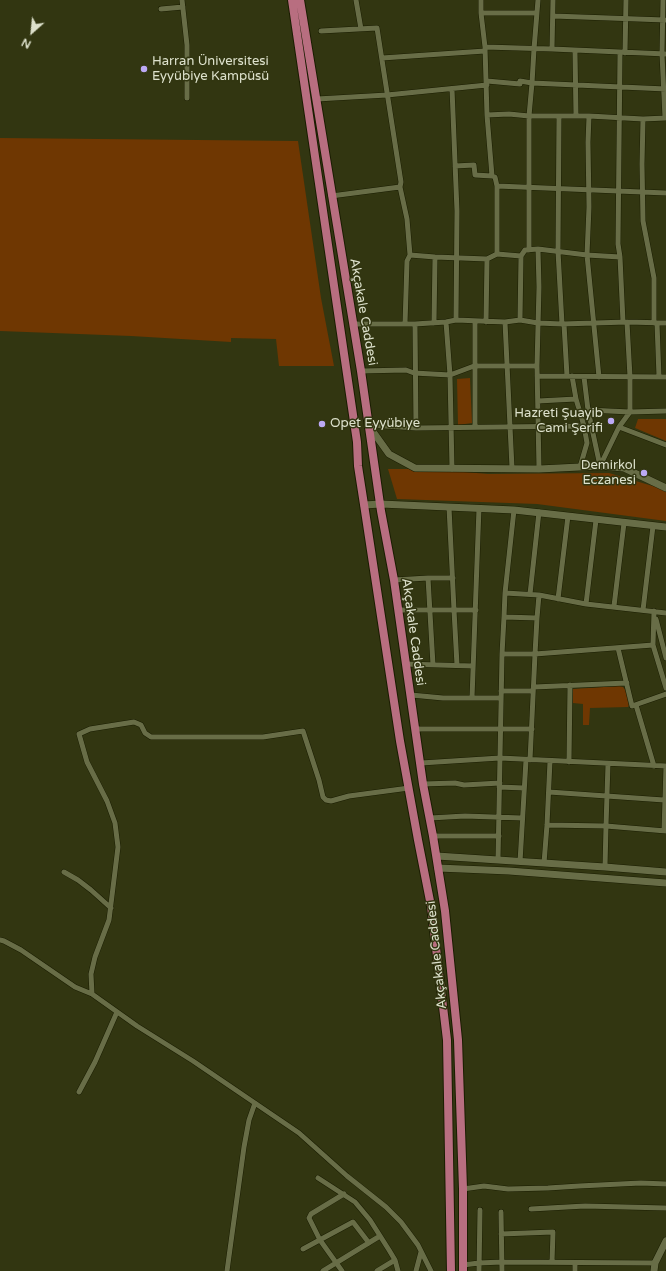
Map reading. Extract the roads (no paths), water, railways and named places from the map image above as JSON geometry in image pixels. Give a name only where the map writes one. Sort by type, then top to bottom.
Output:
[{"type":"main road","name":"Akçakale Caddesi","points":[[292,0],[356,434],[358,466],[409,788],[431,906],[447,1040],[451,1271]]},
{"type":"main road","name":"Akçakale Caddesi","points":[[300,0],[317,99],[331,196],[361,371],[394,580],[423,784],[434,836],[445,911],[458,1040],[463,1189],[463,1268]]},
{"type":"main road","points":[[369,426],[389,454],[415,468],[539,469],[600,466],[624,468],[666,488]]},
{"type":"main road","points":[[364,505],[381,504],[514,510],[666,527]]},
{"type":"main road","points":[[437,856],[666,872]]},
{"type":"main road","points":[[438,868],[509,871],[666,883]]},
{"type":"main road","points":[[654,1271],[654,1263],[666,1242]]},
{"type":"street","points":[[182,0],[187,45],[187,98]]},
{"type":"street","points":[[356,0],[362,29]]},
{"type":"street","points":[[481,0],[492,176]]},
{"type":"street","points":[[529,250],[529,116],[538,0]]},
{"type":"street","points":[[552,49],[553,0]]},
{"type":"street","points":[[600,466],[619,427],[630,412],[630,377],[618,244],[619,86],[626,18],[626,0]]},
{"type":"street","points":[[487,115],[509,114],[529,116],[589,116],[643,119],[666,118],[663,0]]},
{"type":"street","points":[[162,9],[183,7]]},
{"type":"street","points":[[481,13],[537,13]]},
{"type":"street","points":[[553,16],[664,20]]},
{"type":"street","points":[[322,31],[377,28],[401,182],[400,187],[407,219],[410,255],[407,261],[405,324]]},
{"type":"street","points":[[382,58],[485,49],[552,49],[664,54]]},
{"type":"street","points":[[575,51],[576,116]]},
{"type":"street","points":[[317,99],[452,89],[487,83],[520,84],[520,81],[576,86],[619,86],[665,89]]},
{"type":"street","points":[[452,89],[457,258],[456,320]]},
{"type":"street","points":[[558,116],[558,251],[563,324],[570,376],[584,426],[587,443],[580,467]]},
{"type":"street","points":[[589,116],[587,255],[599,377]]},
{"type":"street","points":[[643,119],[643,221],[654,278],[660,377]]},
{"type":"street","points":[[455,166],[474,164],[475,175],[496,177],[497,254]]},
{"type":"street","points":[[497,186],[666,193]]},
{"type":"street","points":[[331,196],[400,187]]},
{"type":"street","points":[[520,320],[522,256],[525,250],[538,248],[587,255],[620,257]]},
{"type":"street","points":[[538,248],[537,376],[539,469]]},
{"type":"street","points":[[410,255],[487,259],[497,254],[522,256]]},
{"type":"street","points":[[434,323],[435,257]]},
{"type":"street","points":[[486,322],[487,259]]},
{"type":"street","points":[[353,324],[414,324],[456,320],[506,322],[520,320],[538,323],[563,324],[625,322],[666,323]]},
{"type":"street","points":[[475,321],[475,427]]},
{"type":"street","points":[[446,322],[450,375],[452,469]]},
{"type":"street","points":[[506,322],[512,468]]},
{"type":"street","points":[[414,324],[416,428]]},
{"type":"street","points":[[361,371],[406,370],[414,373],[450,375],[474,366],[537,366]]},
{"type":"street","points":[[537,376],[666,377]]},
{"type":"street","points":[[584,377],[588,410],[600,466]]},
{"type":"street","points":[[538,401],[576,399]]},
{"type":"street","points":[[581,416],[588,410],[630,412],[666,411]]},
{"type":"street","points":[[369,426],[416,428],[584,426]]},
{"type":"street","points":[[619,427],[666,445]]},
{"type":"street","points":[[449,507],[457,665]]},
{"type":"street","points":[[472,698],[479,508]]},
{"type":"street","points":[[498,860],[502,654],[505,593],[514,510]]},
{"type":"street","points":[[530,594],[539,512]]},
{"type":"street","points":[[558,599],[568,516]]},
{"type":"street","points":[[586,604],[596,520]]},
{"type":"street","points":[[614,606],[624,523]]},
{"type":"street","points":[[643,610],[653,526]]},
{"type":"street","points":[[428,578],[433,665]]},
{"type":"street","points":[[394,580],[453,578]]},
{"type":"street","points":[[505,593],[539,595],[586,604],[666,613]]},
{"type":"street","points":[[520,862],[524,788],[532,729],[539,595]]},
{"type":"street","points":[[398,610],[476,610]]},
{"type":"street","points":[[654,611],[660,640],[666,658]]},
{"type":"street","points":[[654,611],[653,646],[666,688]]},
{"type":"street","points":[[504,617],[537,618]]},
{"type":"street","points":[[660,640],[666,638]]},
{"type":"street","points":[[502,654],[535,654],[653,646]]},
{"type":"street","points":[[618,648],[632,706],[666,694]]},
{"type":"street","points":[[405,664],[473,666]]},
{"type":"street","points":[[501,691],[570,685],[627,683]]},
{"type":"street","points":[[569,762],[570,685]]},
{"type":"street","points":[[410,695],[443,698],[501,698]]},
{"type":"street","points":[[636,705],[654,766]]},
{"type":"street","points":[[92,994],[91,974],[109,920],[118,846],[115,823],[107,801],[87,762],[78,734],[90,729],[134,722],[141,725],[145,733],[151,737],[263,737],[304,731],[323,797],[326,800],[331,801],[349,796],[409,788]]},
{"type":"street","points":[[415,729],[532,729]]},
{"type":"street","points":[[420,764],[500,758],[666,766],[664,800],[665,831],[606,826],[547,825]]},
{"type":"street","points":[[544,863],[550,761]]},
{"type":"street","points":[[605,867],[608,764]]},
{"type":"street","points":[[423,784],[455,783],[464,785],[500,785],[524,788]]},
{"type":"street","points":[[548,792],[664,800]]},
{"type":"street","points":[[430,818],[499,816],[522,818]]},
{"type":"street","points":[[434,836],[499,836]]},
{"type":"street","points":[[64,872],[87,886],[111,908]]},
{"type":"street","points":[[0,940],[22,950],[75,987],[92,994],[137,1026],[299,1133],[347,1176],[386,1207],[418,1245],[431,1271]]},
{"type":"street","points":[[79,1092],[95,1062],[117,1012]]},
{"type":"street","points":[[227,1271],[244,1147],[249,1120],[255,1103]]},
{"type":"street","points":[[318,1178],[355,1202],[370,1220],[395,1260],[398,1271]]},
{"type":"street","points":[[463,1189],[484,1186],[508,1189],[666,1184]]},
{"type":"street","points":[[342,1271],[320,1240],[309,1218],[311,1214],[344,1194]]},
{"type":"street","points":[[530,1209],[585,1206],[666,1208]]},
{"type":"street","points":[[479,1271],[480,1210]]},
{"type":"street","points":[[501,1212],[502,1271]]},
{"type":"street","points":[[303,1248],[352,1222],[369,1243]]},
{"type":"street","points":[[501,1234],[553,1232],[552,1262]]},
{"type":"street","points":[[323,1271],[380,1236]]},
{"type":"street","points":[[416,1271],[421,1252]]},
{"type":"street","points":[[377,1271],[395,1260]]},
{"type":"street","points":[[463,1268],[479,1263],[502,1262],[654,1263]]},
{"type":"street","points":[[575,1263],[575,1271]]},
{"type":"place","name":"Harran Üniversitesi Eyyübiye Kampüsü","points":[[144,69]]},
{"type":"place","name":"Hazreti Şuayib Cami Şerifi","points":[[611,421]]},
{"type":"place","name":"Opet Eyyübiye","points":[[322,424]]},
{"type":"place","name":"Demirkol Eczanesi","points":[[644,473]]}]
